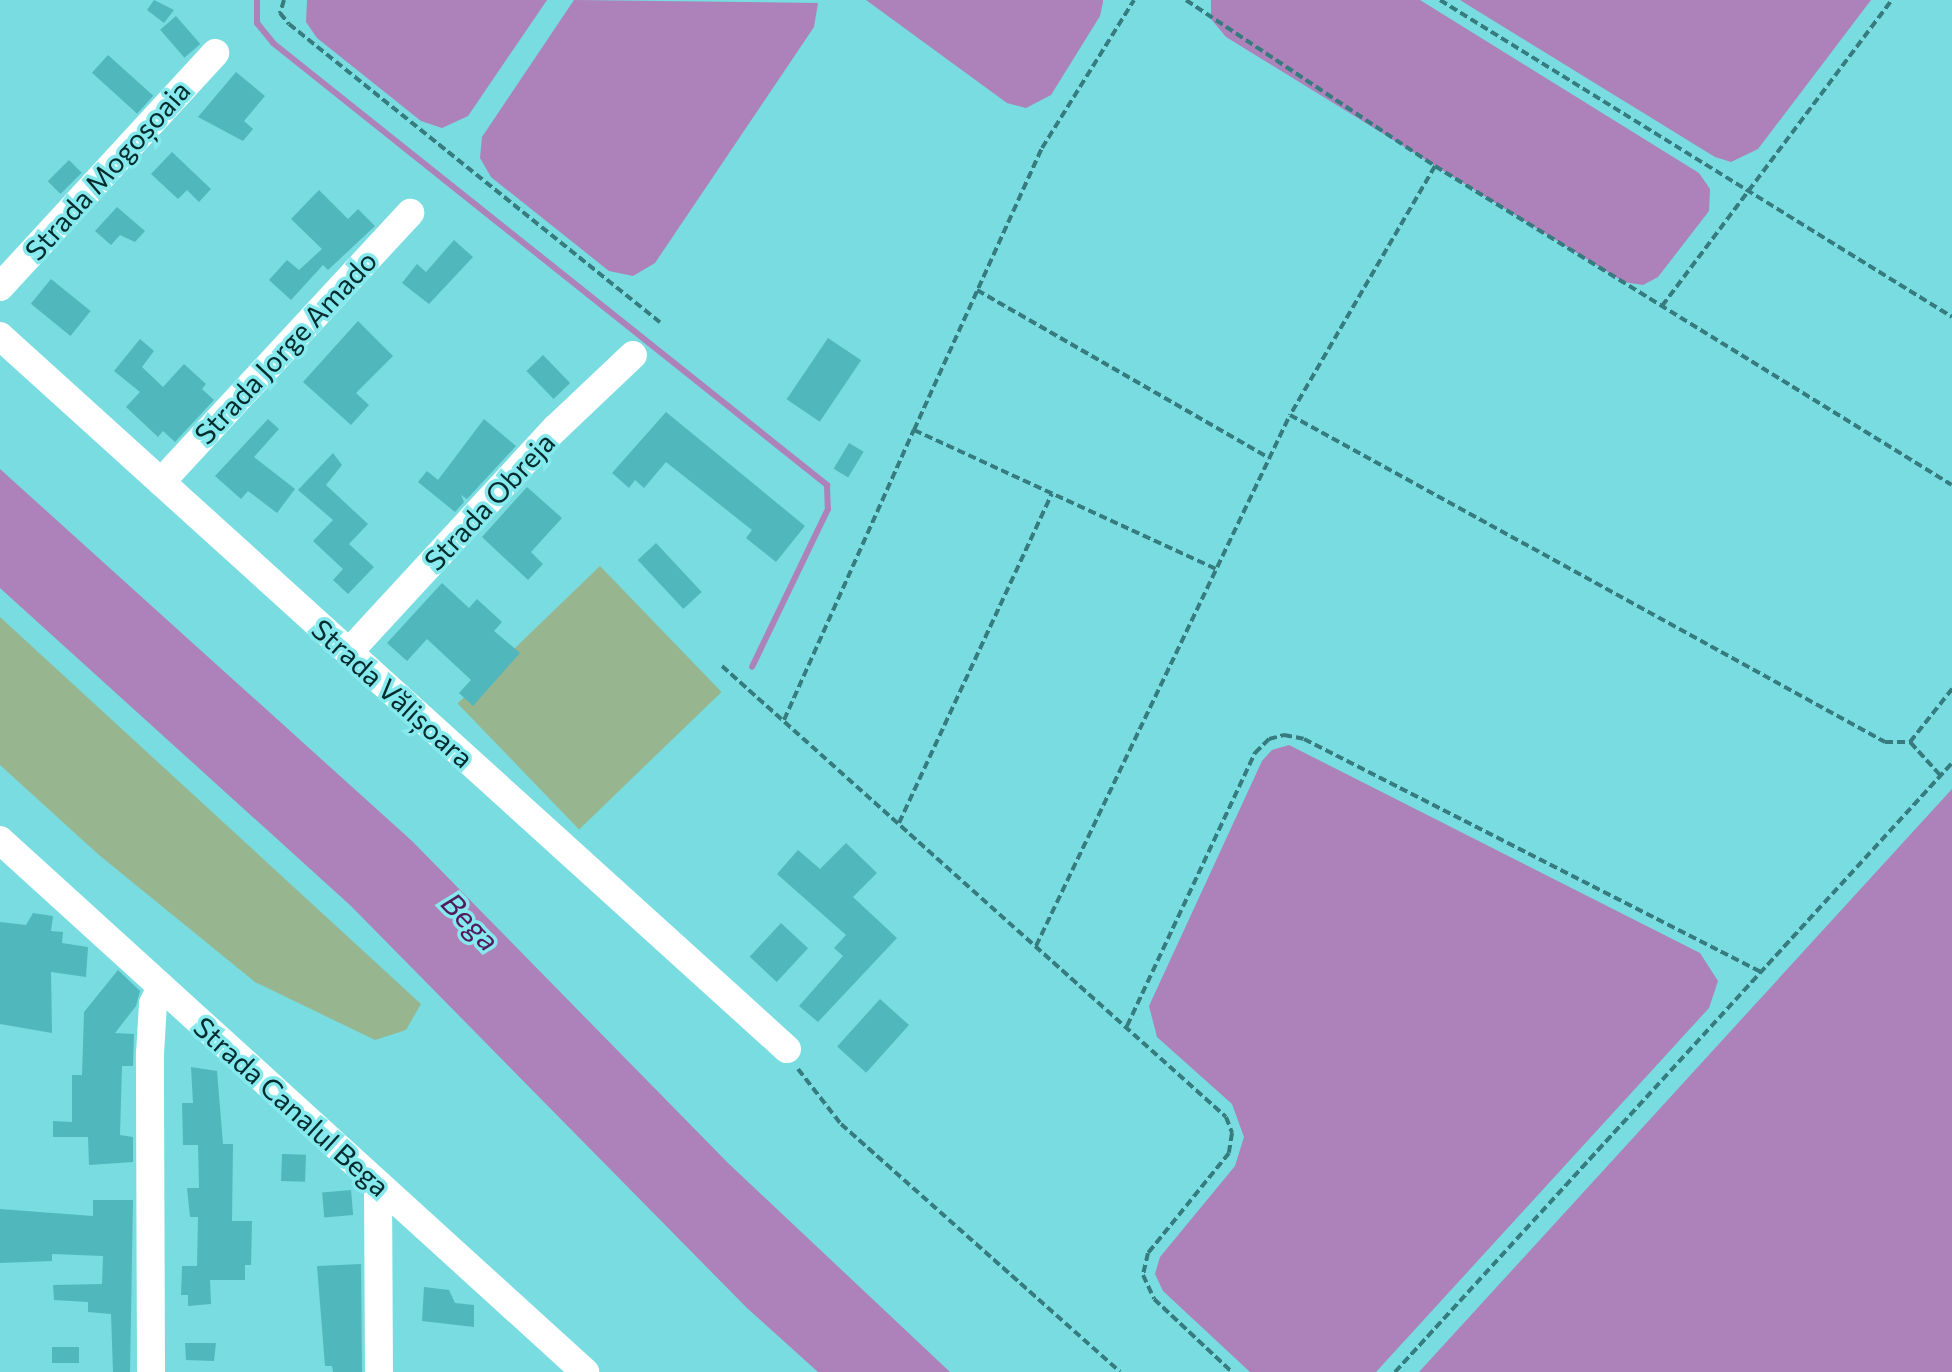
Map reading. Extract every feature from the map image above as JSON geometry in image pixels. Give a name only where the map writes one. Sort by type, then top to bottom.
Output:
[{"type":"street","name":"Strada Mogoșoaia","points":[[0,287],[215,53]]},
{"type":"street","name":"Strada Jorge Amado","points":[[161,482],[410,213]]},
{"type":"street","name":"Strada Vălișoara","points":[[0,336],[787,1049]]},
{"type":"street","name":"Strada Obreja","points":[[349,652],[556,428],[633,355]]},
{"type":"street","name":"Strada Canalul Bega","points":[[0,840],[585,1372]]},
{"type":"street","points":[[151,1372],[150,1054],[153,1004],[161,987]]},
{"type":"street","points":[[378,1184],[379,1372]]},
{"type":"path","points":[[284,0],[280,13],[289,24],[660,322]]},
{"type":"path","points":[[784,720],[1042,148],[1134,0]]},
{"type":"path","points":[[1186,0],[1435,166],[1952,485]]},
{"type":"path","points":[[1440,0],[1952,317]]},
{"type":"path","points":[[1662,306],[1745,189],[1892,0]]},
{"type":"path","points":[[1036,946],[1290,415],[1435,166]]},
{"type":"path","points":[[977,290],[1269,458]]},
{"type":"path","points":[[1290,415],[1885,742],[1910,742],[1941,775]]},
{"type":"path","points":[[914,430],[1216,569]]},
{"type":"path","points":[[899,823],[1052,494]]},
{"type":"path","points":[[722,666],[1223,1112],[1231,1130],[1227,1156],[1148,1253],[1143,1275],[1154,1299],[1232,1372]]},
{"type":"path","points":[[1910,742],[1952,689]]},
{"type":"path","points":[[1127,1026],[1255,753],[1269,739],[1284,735],[1301,737],[1761,972]]},
{"type":"path","points":[[1395,1372],[1952,763]]},
{"type":"path","points":[[787,1049],[809,1090],[841,1124],[1120,1372]]},
{"type":"green space","points":[[600,566],[722,692],[579,829],[458,704]]},
{"type":"green space","points":[[0,617],[421,1004],[406,1030],[375,1040],[255,982],[99,855],[0,765]]},
{"type":"water","points":[[307,0],[547,0],[468,116],[442,128],[421,121],[317,38],[306,22]]},
{"type":"water","points":[[574,0],[818,3],[814,27],[655,263],[633,276],[609,271],[491,177],[480,158],[482,137]]},
{"type":"water","points":[[866,0],[1103,2],[1100,16],[1051,95],[1026,108],[1007,103]]},
{"type":"water","points":[[1211,0],[1420,0],[1699,173],[1710,189],[1709,211],[1658,277],[1643,285],[1624,282],[1226,37],[1211,19]]},
{"type":"water","points":[[1460,0],[1871,0],[1758,149],[1731,162],[1715,157]]},
{"type":"water","name":"Bega","points":[[0,469],[412,841],[728,1163],[950,1372],[818,1372],[747,1308],[351,906],[0,588]]},
{"type":"water","points":[[1289,745],[1700,953],[1718,981],[1709,1008],[1376,1372],[1250,1372],[1163,1291],[1155,1274],[1160,1257],[1235,1166],[1244,1137],[1232,1104],[1157,1037],[1149,1006],[1262,761],[1272,750]]},
{"type":"water","points":[[1952,789],[1952,1372],[1419,1372]]},
{"type":"building","points":[[154,0],[174,10],[164,23],[147,10]]},
{"type":"building","points":[[176,16],[200,44],[184,58],[160,30]]},
{"type":"building","points":[[108,55],[153,96],[137,114],[92,73]]},
{"type":"building","points":[[236,72],[265,96],[244,121],[253,129],[243,141],[198,117]]},
{"type":"building","points":[[172,152],[211,189],[199,202],[187,190],[178,199],[151,174]]},
{"type":"building","points":[[69,160],[82,173],[61,194],[48,181]]},
{"type":"building","points":[[319,190],[348,219],[358,209],[375,226],[328,270],[323,265],[291,300],[269,280],[287,260],[299,270],[322,249],[291,219]]},
{"type":"building","points":[[117,207],[145,231],[135,242],[120,235],[111,245],[95,231]]},
{"type":"building","points":[[454,240],[473,257],[429,304],[402,283],[417,264],[426,272]]},
{"type":"building","points":[[51,279],[91,311],[70,336],[31,304]]},
{"type":"building","points":[[358,321],[393,356],[356,393],[369,405],[351,425],[303,382]]},
{"type":"building","points":[[828,338],[861,360],[820,422],[787,399]]},
{"type":"building","points":[[140,339],[154,351],[142,367],[163,387],[184,364],[206,384],[202,389],[214,400],[175,442],[163,431],[158,437],[126,407],[140,392],[114,371]]},
{"type":"building","points":[[543,355],[570,383],[554,399],[526,371]]},
{"type":"building","points":[[666,412],[805,526],[776,562],[746,538],[752,530],[666,462],[644,488],[635,480],[629,488],[612,473]]},
{"type":"building","points":[[268,419],[279,429],[254,457],[295,489],[277,513],[248,491],[241,499],[215,476]]},
{"type":"building","points":[[484,419],[516,446],[467,499],[461,495],[464,502],[455,512],[418,482],[427,471],[438,480]]},
{"type":"building","points":[[849,443],[864,452],[848,477],[834,469]]},
{"type":"building","points":[[333,453],[342,465],[326,485],[368,524],[349,544],[374,567],[348,594],[333,580],[343,569],[313,541],[333,520],[298,490]]},
{"type":"building","points":[[527,487],[562,518],[531,552],[543,564],[528,580],[482,537]]},
{"type":"building","points":[[656,543],[702,592],[683,609],[638,560]]},
{"type":"building","points":[[442,583],[469,608],[477,599],[502,622],[494,631],[520,653],[473,706],[459,693],[471,680],[427,639],[407,661],[387,643]]},
{"type":"building","points":[[846,843],[877,873],[853,897],[897,938],[818,1022],[799,1006],[843,956],[834,948],[846,935],[777,874],[798,850],[820,869]]},
{"type":"building","points":[[33,913],[53,916],[51,931],[63,932],[62,943],[88,947],[86,977],[51,972],[52,1033],[0,1024],[0,922],[26,925]]},
{"type":"building","points":[[781,923],[808,948],[777,982],[750,957]]},
{"type":"building","points":[[118,970],[140,991],[136,1006],[115,1033],[134,1034],[133,1066],[122,1066],[120,1135],[133,1137],[133,1162],[89,1165],[88,1137],[53,1137],[53,1121],[72,1122],[72,1075],[82,1075],[84,1012]]},
{"type":"building","points":[[880,999],[909,1025],[866,1073],[837,1047]]},
{"type":"building","points":[[191,1067],[217,1071],[223,1144],[233,1144],[232,1221],[252,1221],[251,1265],[245,1265],[245,1280],[210,1280],[211,1304],[188,1306],[188,1295],[181,1295],[182,1266],[197,1266],[198,1217],[190,1217],[187,1188],[199,1188],[198,1145],[183,1145],[182,1103],[193,1103]]},
{"type":"building","points":[[282,1154],[306,1155],[305,1182],[281,1181]]},
{"type":"building","points":[[351,1190],[353,1215],[324,1217],[322,1193]]},
{"type":"building","points":[[93,1200],[133,1200],[130,1372],[113,1372],[111,1314],[88,1312],[88,1302],[54,1300],[53,1285],[102,1284],[103,1256],[52,1254],[52,1261],[0,1263],[0,1209],[93,1216]]},
{"type":"building","points":[[361,1264],[362,1372],[333,1372],[332,1366],[325,1366],[317,1266]]},
{"type":"building","points":[[424,1287],[449,1290],[455,1303],[474,1305],[474,1327],[422,1321]]},
{"type":"building","points":[[185,1343],[216,1343],[214,1361],[186,1360]]},
{"type":"building","points":[[52,1347],[79,1347],[79,1363],[52,1363]]},
{"type":"waterway","points":[[257,0],[257,23],[273,43],[827,485],[828,509],[752,667]]}]
